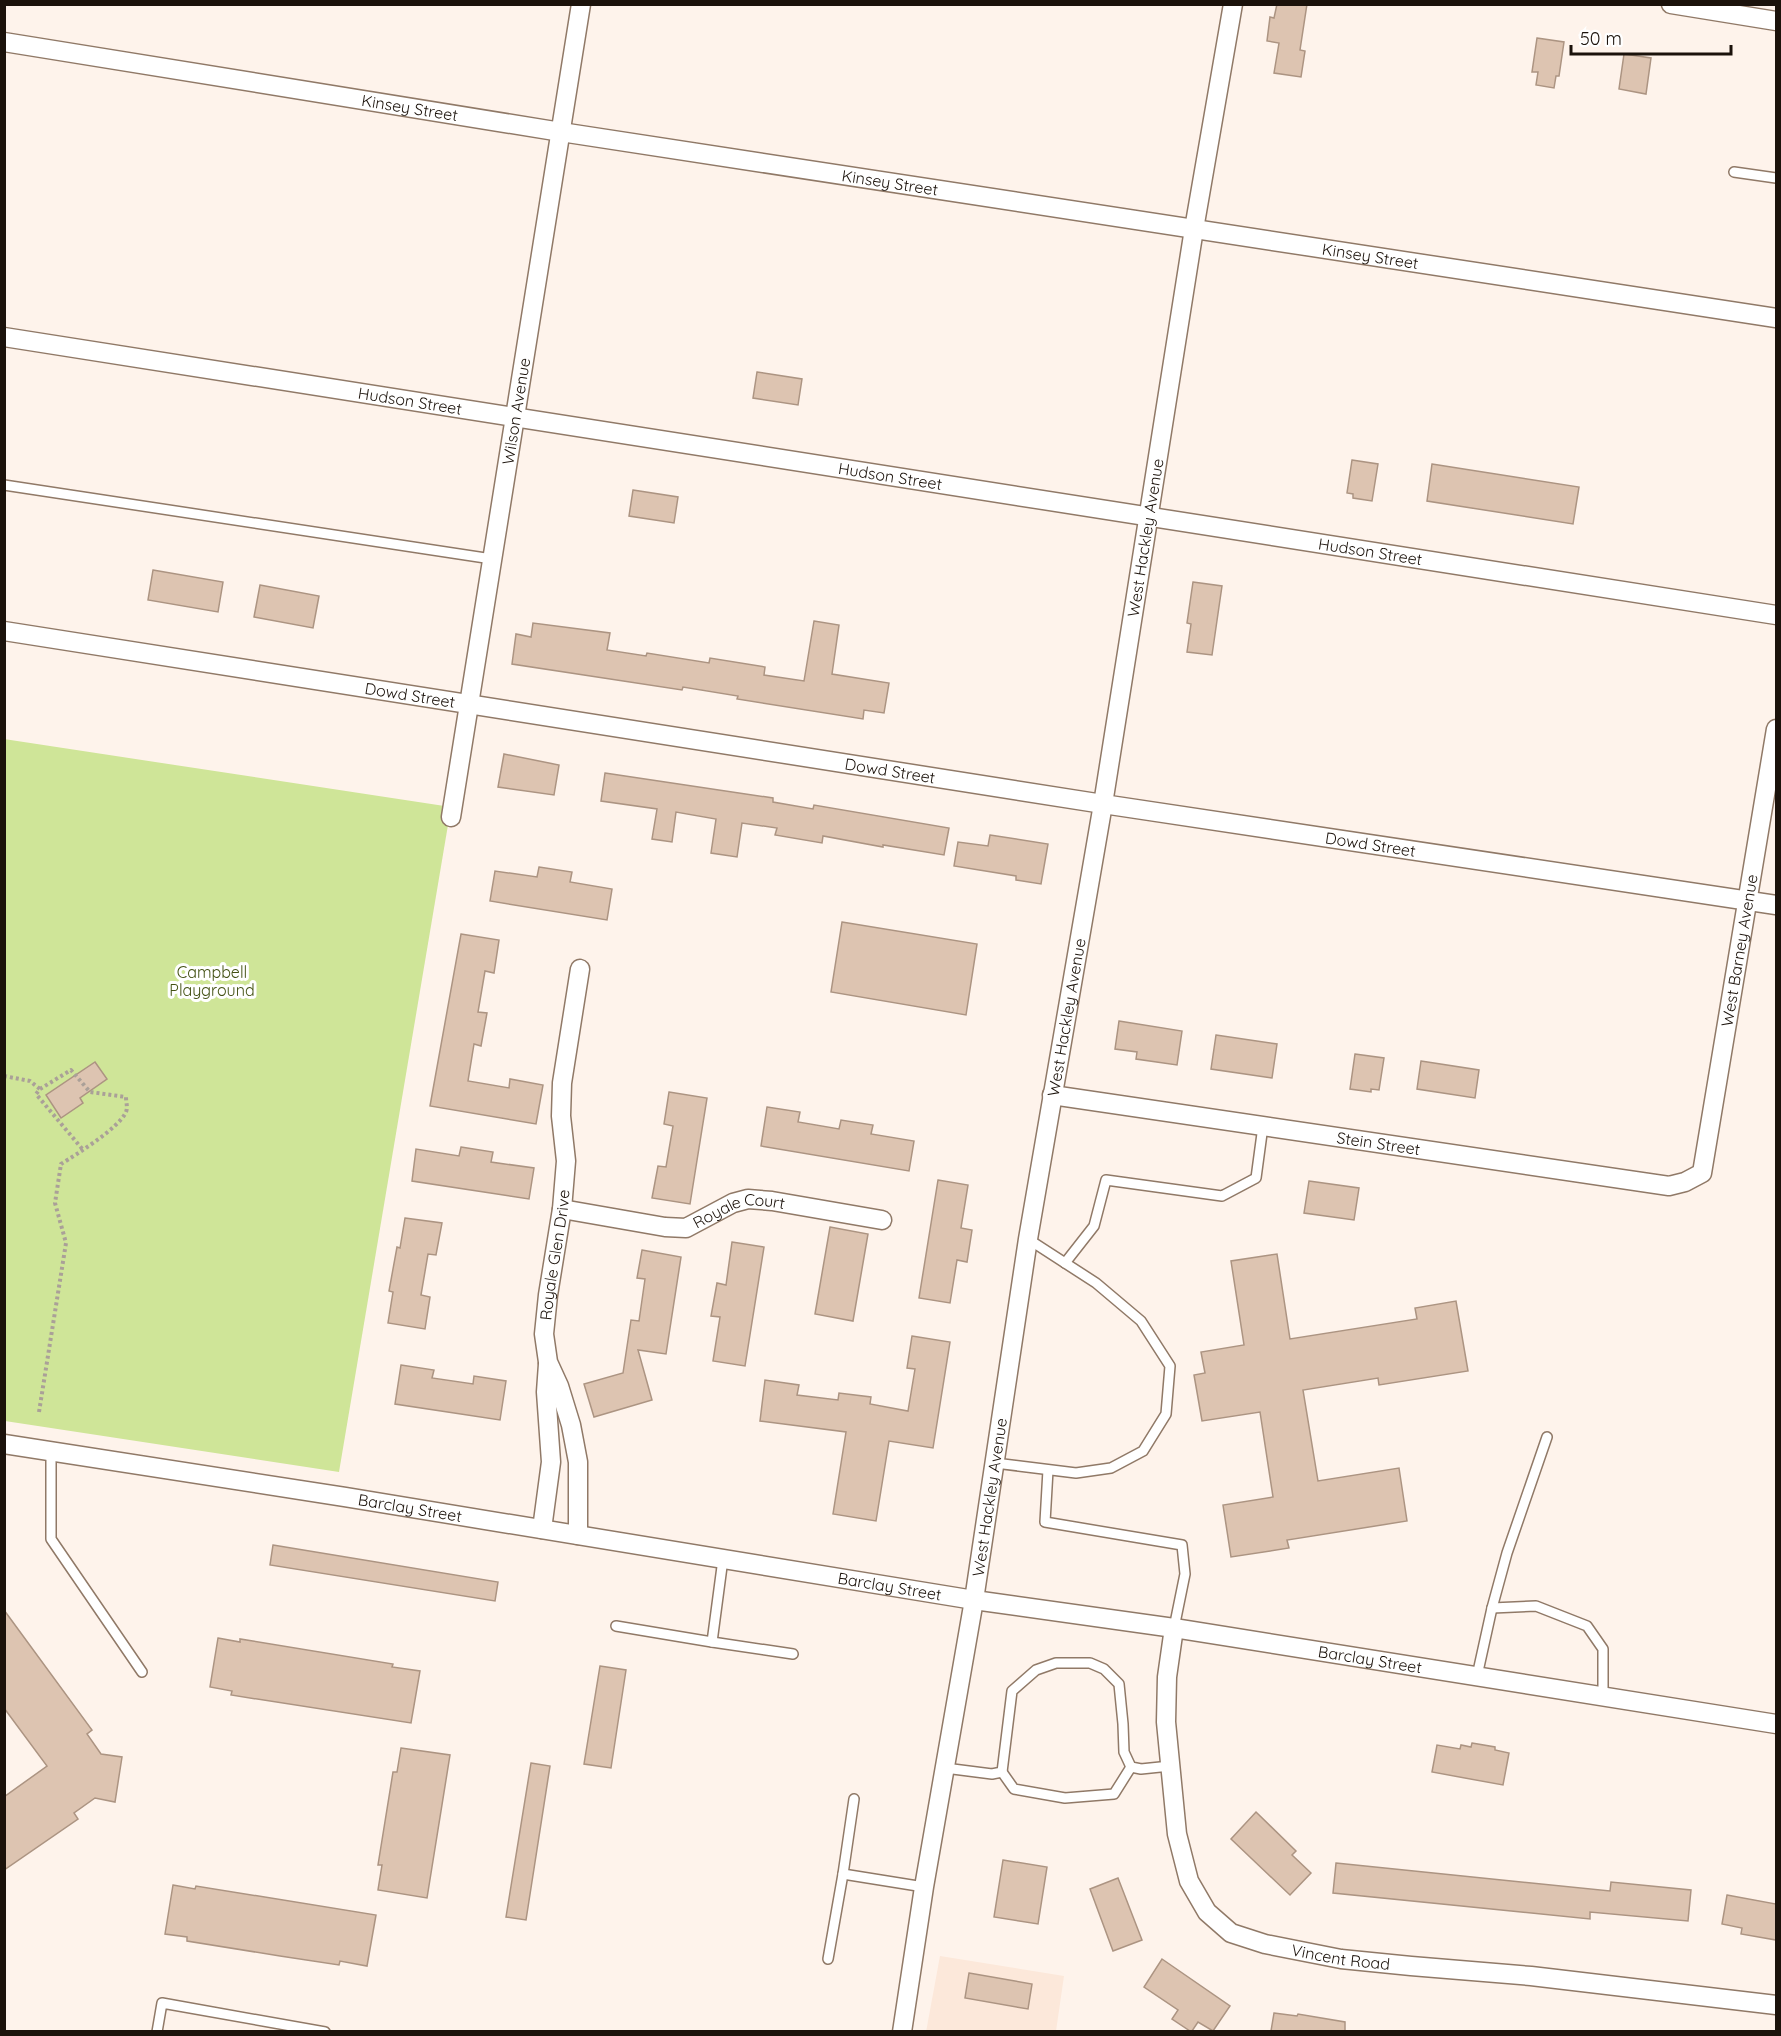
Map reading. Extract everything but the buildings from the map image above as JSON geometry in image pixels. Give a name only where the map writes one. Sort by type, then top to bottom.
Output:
[{"type":"street","name":"Wilson Avenue","points":[[451,817],[581,4]]},
{"type":"street","name":"West Hackley Avenue","points":[[902,2031],[924,1887],[974,1600],[1028,1239],[1103,804],[1194,229],[1233,4]]},
{"type":"street","points":[[1671,4],[1776,21]]},
{"type":"street","name":"Kinsey Street","points":[[4,42],[561,132],[1776,318]]},
{"type":"street","name":"Hudson Street","points":[[4,337],[1776,615]]},
{"type":"street","name":"Dowd Street","points":[[4,631],[1103,804],[1776,905]]},
{"type":"street","name":"West Barney Avenue","points":[[1702,1173],[1776,729]]},
{"type":"street","name":"Royale Glen Drive","points":[[578,1535],[578,1462],[571,1425],[559,1386],[548,1362],[544,1334],[562,1209],[566,1161],[561,1116],[562,1083],[580,969]]},
{"type":"street","name":"Stein Street","points":[[1052,1095],[1668,1186],[1685,1182],[1702,1173]]},
{"type":"street","name":"Royale Court","points":[[562,1209],[665,1227],[686,1228],[733,1203],[748,1199],[882,1220]]},
{"type":"street","points":[[542,1529],[551,1462],[546,1392],[548,1362]]},
{"type":"street","name":"Barclay Street","points":[[4,1444],[974,1600],[1174,1628],[1776,1724]]},
{"type":"street","name":"Vincent Road","points":[[1174,1628],[1167,1677],[1166,1722],[1177,1833],[1189,1881],[1207,1912],[1231,1933],[1265,1944],[1341,1959],[1531,1976],[1776,2005]]},
{"type":"lane","points":[[1734,172],[1776,178]]},
{"type":"lane","points":[[4,485],[492,559]]},
{"type":"lane","points":[[1065,1263],[1094,1226],[1106,1180],[1222,1196],[1256,1178],[1263,1126]]},
{"type":"lane","points":[[995,1463],[1076,1473],[1111,1468],[1143,1451],[1166,1414],[1170,1366],[1141,1322],[1096,1283],[1028,1239]]},
{"type":"lane","points":[[1477,1676],[1507,1553],[1547,1437]]},
{"type":"lane","points":[[51,1451],[51,1539],[142,1672]]},
{"type":"lane","points":[[1048,1470],[1045,1522],[1182,1545],[1185,1574],[1174,1628]]},
{"type":"lane","points":[[712,1642],[723,1559]]},
{"type":"lane","points":[[1492,1608],[1536,1606],[1587,1626],[1604,1649],[1603,1696]]},
{"type":"lane","points":[[616,1626],[793,1654]]},
{"type":"lane","points":[[1056,1662],[1090,1663],[1104,1669],[1119,1684],[1124,1752],[1131,1767],[1114,1794],[1065,1798],[1014,1790],[1002,1772],[1012,1691],[1036,1670],[1056,1662]]},
{"type":"lane","points":[[1131,1767],[1141,1769],[1170,1766]]},
{"type":"lane","points":[[945,1768],[992,1774],[1002,1772]]},
{"type":"lane","points":[[828,1959],[854,1799]]},
{"type":"lane","points":[[843,1874],[924,1887]]},
{"type":"lane","points":[[157,2031],[162,2003],[324,2031]]},
{"type":"path","points":[[39,1412],[66,1243],[56,1203],[61,1164],[84,1151],[123,1118],[127,1109],[126,1097],[90,1092],[71,1070],[39,1089],[36,1094],[84,1151]]},
{"type":"path","points":[[4,1076],[30,1081],[39,1089]]},
{"type":"shaded area","points":[[940,1956],[1064,1976],[1056,2031],[926,2032]]},
{"type":"green space","name":"Campbell Playground","points":[[4,739],[451,807],[339,1472],[5,1421]]}]
